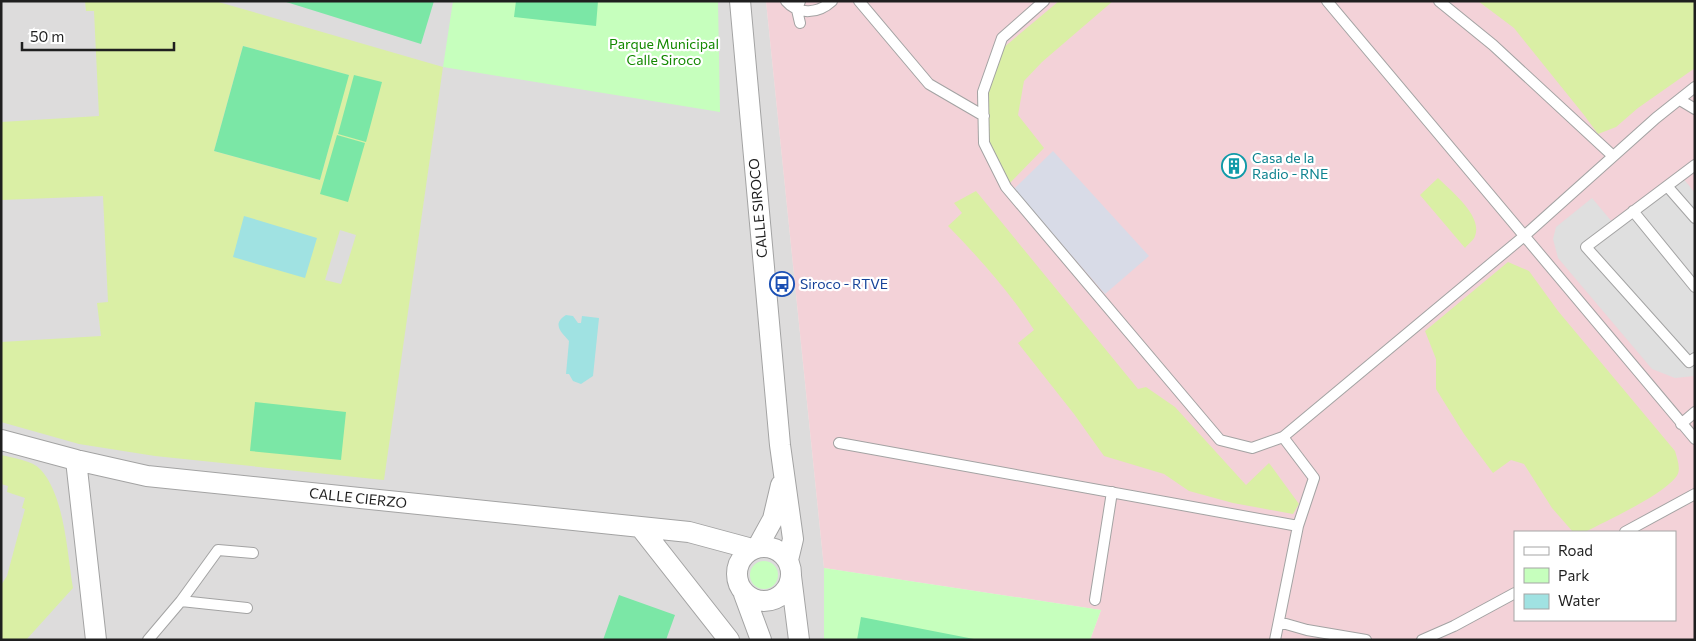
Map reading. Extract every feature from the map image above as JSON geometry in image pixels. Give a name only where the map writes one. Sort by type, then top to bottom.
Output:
[{"type":"street","name":"CALLE SIROCO","points":[[740,1],[784,474],[793,539],[790,568],[798,640]]},
{"type":"street","name":"CALLE CIERZO","points":[[1,440],[146,476],[688,532],[755,549]]},
{"type":"street","points":[[76,460],[96,640]]},
{"type":"street","name":"CALLE SIROCO","points":[[755,549],[773,519],[784,474]]},
{"type":"street","points":[[641,528],[729,640]]},
{"type":"street","points":[[744,594],[751,599],[769,602],[784,592],[790,568],[775,550],[755,549],[746,553],[737,566],[737,581],[744,594],[761,640]]},
{"type":"lane","points":[[786,1],[816,11],[825,8],[832,1]]},
{"type":"lane","points":[[858,1],[929,84],[984,116]]},
{"type":"lane","points":[[1044,1],[1002,38],[983,92],[984,143],[1006,187],[1220,440],[1252,448],[1283,437],[1523,236],[1613,156],[1695,87]]},
{"type":"lane","points":[[1327,1],[1695,440]]},
{"type":"lane","points":[[1439,1],[1493,45],[1613,156]]},
{"type":"lane","points":[[799,5],[800,23]]},
{"type":"lane","points":[[1680,100],[1695,110]]},
{"type":"lane","points":[[1695,165],[1586,247],[1689,362],[1695,358]]},
{"type":"lane","points":[[1667,186],[1695,218]]},
{"type":"lane","points":[[1634,211],[1695,287]]},
{"type":"lane","points":[[1681,424],[1695,412]]},
{"type":"lane","points":[[1275,640],[1298,526],[1314,478],[1283,437]]},
{"type":"lane","points":[[839,443],[1298,526]]},
{"type":"lane","points":[[1095,600],[1112,492]]},
{"type":"lane","points":[[1627,531],[1695,494]]},
{"type":"lane","points":[[148,640],[181,601],[218,550],[253,553]]},
{"type":"lane","points":[[1422,640],[1454,626],[1514,594]]},
{"type":"lane","points":[[181,601],[247,608]]},
{"type":"lane","points":[[1279,622],[1308,630],[1366,640]]},
{"type":"shaded area","points":[[1,1],[766,1],[824,568],[824,640],[1,640]]},
{"type":"shaded area","points":[[766,1],[1695,1],[1695,640],[1090,640],[1101,610],[824,568]]},
{"type":"shaded area","points":[[1053,151],[1149,256],[1105,294],[1014,189]]},
{"type":"shaded area","points":[[1678,172],[1695,193],[1695,376],[1675,378],[1652,369],[1558,258],[1553,239],[1556,227],[1592,198],[1613,223]]},
{"type":"green space","points":[[85,1],[215,1],[443,67],[384,480],[155,456],[79,444],[1,422],[1,342],[101,336],[97,303],[108,302],[103,196],[1,200],[1,122],[99,116],[94,11],[86,11]],"holes":[[[243,46],[348,75],[320,180],[214,151]],[[340,230],[356,235],[341,284],[325,280]]]},
{"type":"green space","points":[[283,1],[434,1],[421,44]]},
{"type":"green space","name":"Parque Municipal Calle Siroco","points":[[453,1],[718,1],[720,112],[443,67]]},
{"type":"green space","points":[[516,1],[598,1],[596,26],[514,17]]},
{"type":"green space","points":[[1059,1],[1113,1],[1042,62],[1024,81],[1018,115],[1044,148],[1006,187],[984,143],[983,92],[997,53]]},
{"type":"green space","points":[[1478,1],[1695,1],[1695,68],[1638,108],[1616,127],[1598,134],[1514,28]]},
{"type":"green space","points":[[243,46],[349,75],[320,180],[214,151]]},
{"type":"green space","points":[[354,75],[382,82],[366,142],[338,134]]},
{"type":"green space","points":[[337,135],[365,143],[348,202],[320,194]]},
{"type":"green space","points":[[1438,178],[1464,204],[1474,220],[1475,236],[1465,248],[1420,195]]},
{"type":"green space","points":[[976,191],[1138,389],[1146,387],[1175,407],[1246,485],[1269,463],[1299,504],[1293,514],[1233,503],[1189,491],[1164,474],[1104,456],[1074,414],[1018,343],[1034,330],[1025,316],[994,276],[948,226],[962,213],[954,203]]},
{"type":"green space","points":[[1508,262],[1529,271],[1558,311],[1675,451],[1679,468],[1678,474],[1659,492],[1634,507],[1587,531],[1572,531],[1552,508],[1524,464],[1511,460],[1493,473],[1464,434],[1436,389],[1436,359],[1425,331]]},
{"type":"green space","points":[[255,402],[346,412],[341,460],[250,451]]},
{"type":"green space","points":[[1,455],[33,464],[41,470],[49,481],[64,526],[73,588],[26,640],[1,640],[1,585],[7,576],[25,509],[22,508],[25,498],[7,492],[8,486],[1,484]]},
{"type":"green space","points":[[764,561],[774,565],[778,575],[774,585],[764,589],[754,585],[750,575],[754,565]]},
{"type":"green space","points":[[824,568],[1101,610],[1090,640],[824,640]]},
{"type":"green space","points":[[619,595],[675,615],[666,640],[603,640]]},
{"type":"green space","points":[[861,617],[979,640],[857,640]]},
{"type":"water","points":[[244,216],[317,238],[305,278],[233,257]]},
{"type":"water","points":[[566,315],[573,316],[578,323],[581,323],[582,316],[599,318],[593,376],[581,384],[573,381],[569,374],[566,374],[569,341],[561,332],[559,322]]},
{"type":"place","name":"Casa de la Radio - RNE","points":[[1234,166]]},
{"type":"place","name":"Siroco - RTVE","points":[[782,284]]}]
